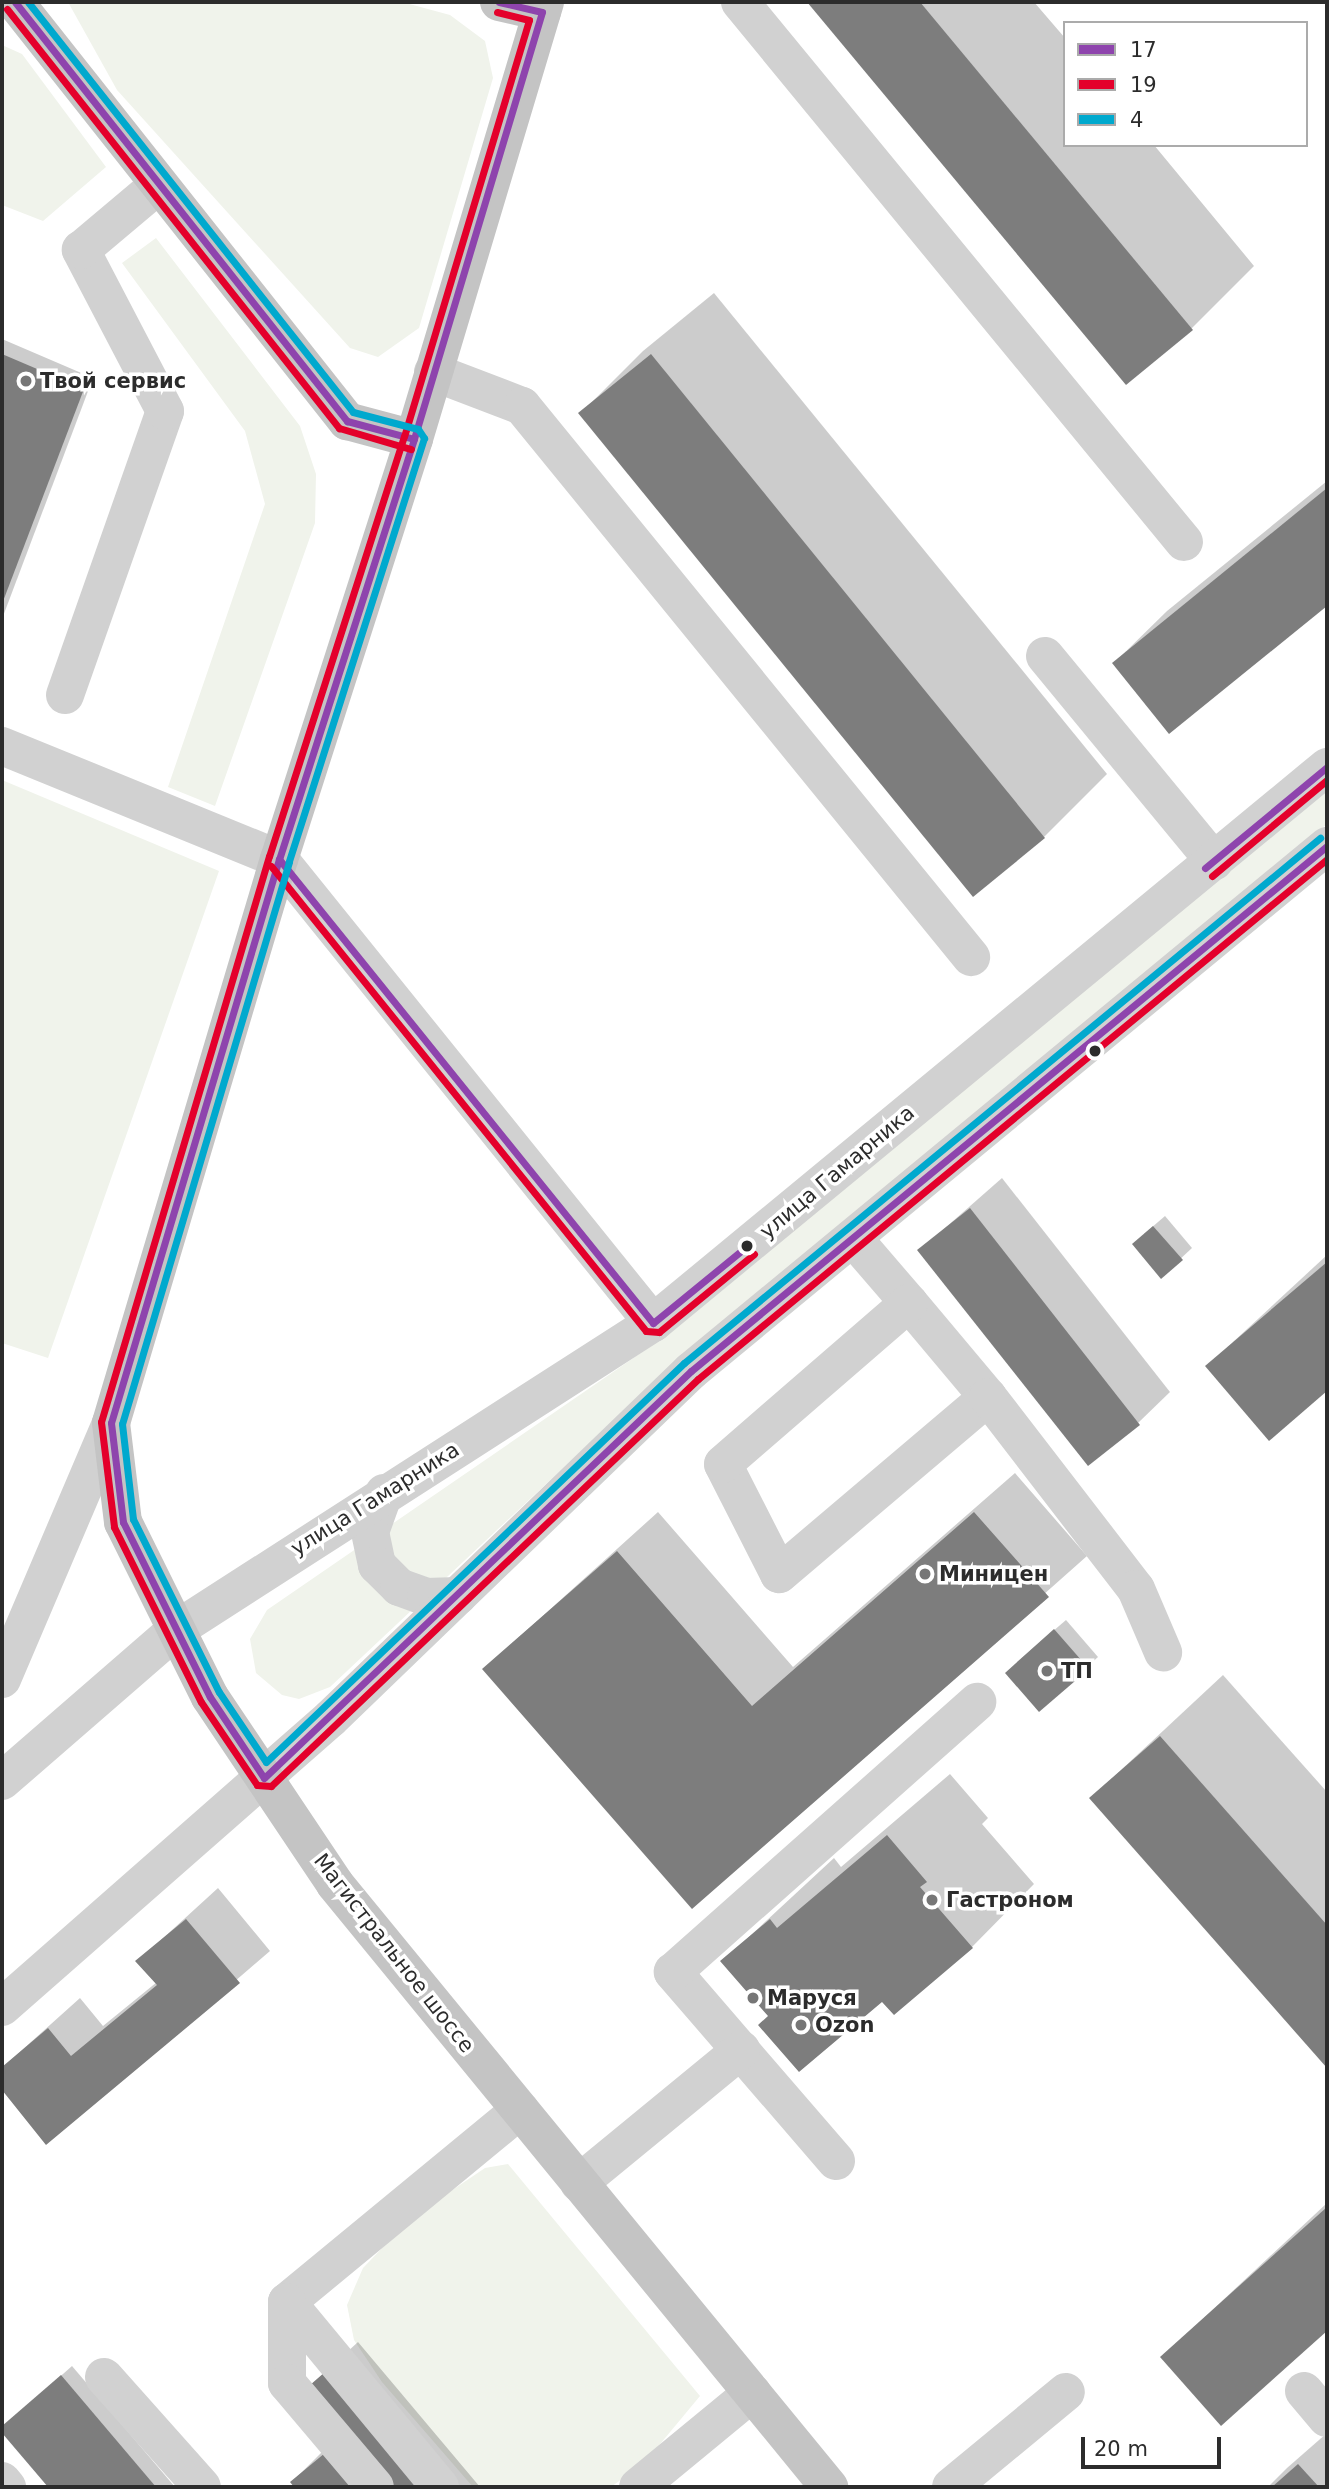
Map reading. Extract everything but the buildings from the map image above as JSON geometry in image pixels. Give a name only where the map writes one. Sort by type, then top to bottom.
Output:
[{"type":"main road","points":[[15,2],[157,186],[347,421],[414,439]]},
{"type":"main road","points":[[499,2],[544,7]]},
{"type":"main road","name":"Магистральное шоссе","points":[[544,7],[414,439],[279,859],[111,1423],[123,1522],[210,1697],[335,1884],[829,2487]]},
{"type":"street","points":[[740,2],[1184,542]]},
{"type":"street","points":[[65,695],[165,411],[81,250],[157,186]]},
{"type":"street","points":[[433,372],[522,405],[971,957]]},
{"type":"street","points":[[1045,656],[1214,861]]},
{"type":"street","points":[[2,746],[279,859],[653,1323]]},
{"type":"street","name":"улица Гамарника","points":[[2,1781],[177,1629],[384,1493],[653,1323],[1327,767]]},
{"type":"street","points":[[2,2007],[264,1778],[458,1596],[691,1371],[1327,846]]},
{"type":"street","points":[[853,1238],[988,1397],[1136,1589],[1163,1652]]},
{"type":"street","points":[[909,1304],[723,1464],[779,1574],[988,1397]]},
{"type":"street","points":[[2,1679],[10,1631],[111,1423]]},
{"type":"street","points":[[384,1493],[370,1532],[377,1565],[399,1587],[426,1597],[458,1596]]},
{"type":"street","points":[[836,2161],[673,1972],[977,1702]]},
{"type":"street","points":[[579,2183],[741,2050]]},
{"type":"street","points":[[287,2302],[520,2110]]},
{"type":"street","points":[[287,2302],[287,2383],[375,2487]]},
{"type":"street","points":[[287,2302],[440,2487]]},
{"type":"street","points":[[104,2377],[202,2487]]},
{"type":"street","points":[[951,2487],[1066,2392]]},
{"type":"street","points":[[638,2487],[752,2393]]},
{"type":"street","points":[[2,2481],[7,2487]]},
{"type":"shaded area","points":[[68,2],[402,2],[450,15],[485,41],[493,78],[419,328],[378,357],[350,348],[117,90]]},
{"type":"shaded area","points":[[2,45],[22,54],[106,167],[43,221],[2,205]]},
{"type":"shaded area","points":[[156,238],[300,426],[316,474],[315,523],[215,806],[168,787],[265,504],[245,431],[122,263]]},
{"type":"shaded area","points":[[2,780],[219,871],[48,1358],[2,1343]]},
{"type":"shaded area","points":[[1327,789],[1327,824],[681,1357],[330,1687],[299,1699],[282,1695],[256,1673],[250,1639],[267,1610],[664,1337]]},
{"type":"shaded area","points":[[508,2164],[700,2396],[646,2461],[611,2487],[473,2487],[382,2382],[354,2340],[347,2305],[363,2268],[411,2218],[485,2168]]},
{"type":"transit line","name":"17","points":[[15,2],[347,421],[414,439]]},
{"type":"transit line","name":"4","points":[[28,2],[353,412],[418,429],[424,438],[289,862],[122,1424],[133,1519],[219,1692],[266,1762],[684,1363],[1320,838]]},
{"type":"transit line","name":"17","points":[[499,2],[542,12],[414,439],[279,859],[111,1423],[123,1522],[210,1697],[264,1778],[691,1371],[1327,846]]},
{"type":"transit line","name":"19","points":[[7,9],[339,428],[411,449]]},
{"type":"transit line","name":"19","points":[[497,12],[529,20],[404,436],[269,856],[101,1422],[114,1527],[201,1702],[257,1785],[271,1786],[698,1379],[1327,859]]},
{"type":"transit line","name":"17","points":[[1205,868],[1327,767]]},
{"type":"transit line","name":"19","points":[[1212,876],[1327,780]]},
{"type":"transit line","name":"17","points":[[279,859],[653,1323],[747,1246]]},
{"type":"transit line","name":"19","points":[[271,866],[646,1331],[659,1332],[754,1254]]},
{"type":"place","name":"Твой сервис","points":[[26,381]]},
{"type":"place","name":"Миницен","points":[[925,1574]]},
{"type":"place","name":"ТП","points":[[1047,1671]]},
{"type":"place","name":"Гастроном","points":[[932,1900]]},
{"type":"place","name":"Маруся","points":[[753,1998]]},
{"type":"place","name":"Ozon","points":[[801,2025]]}]
